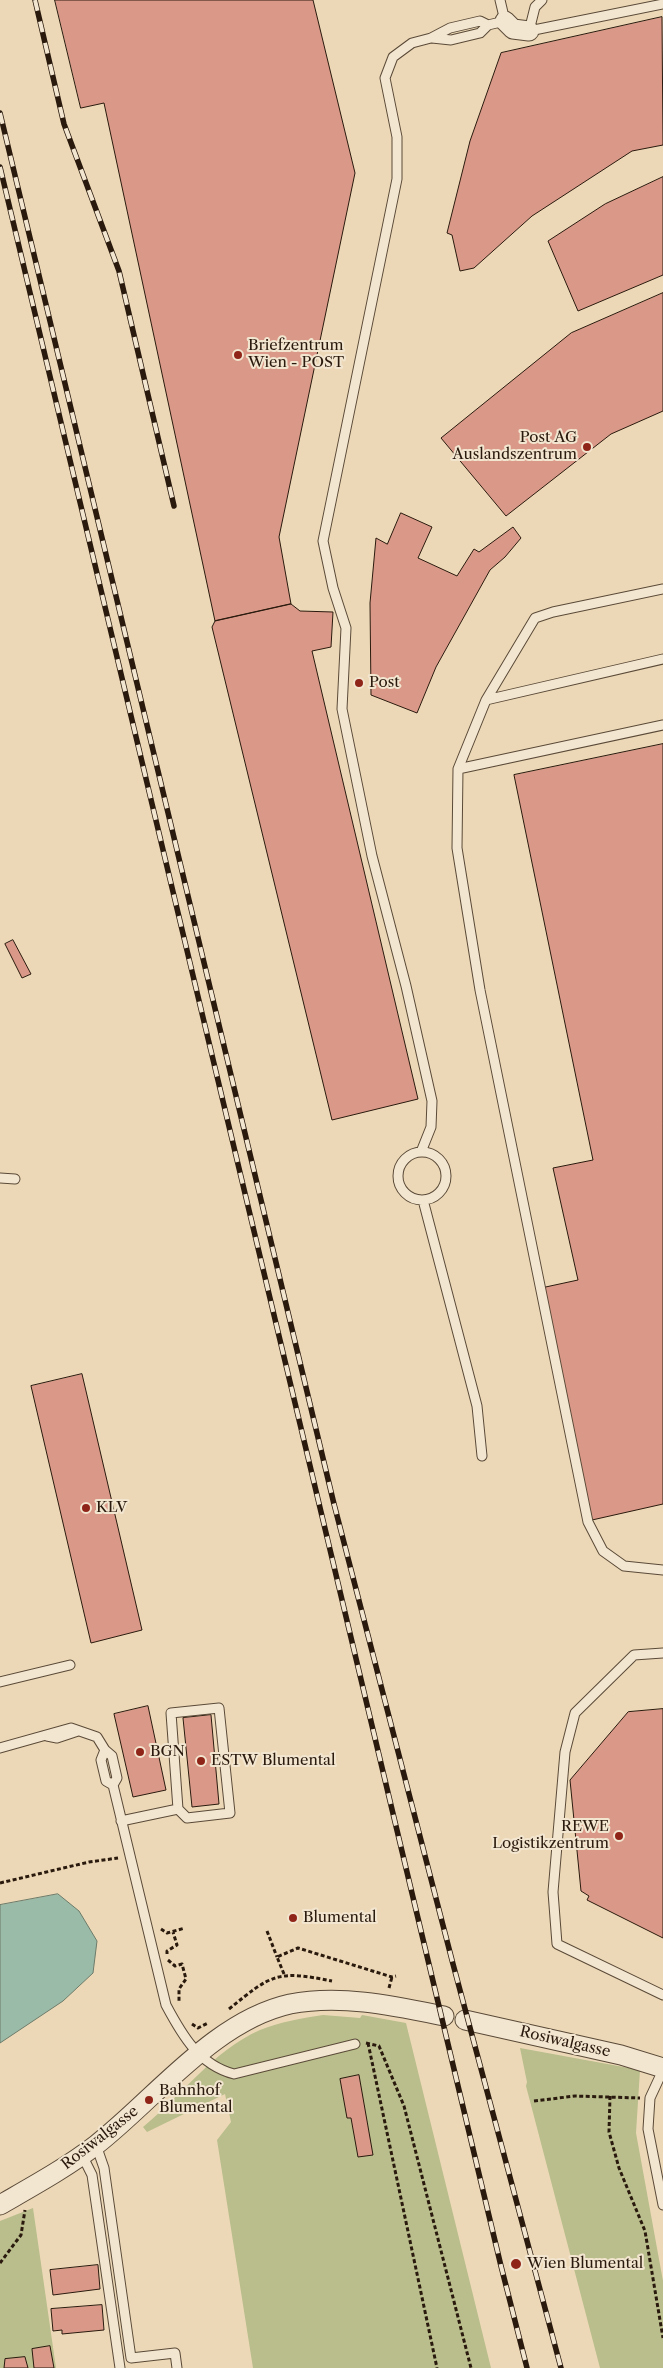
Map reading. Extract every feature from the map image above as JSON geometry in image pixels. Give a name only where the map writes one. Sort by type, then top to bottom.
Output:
[{"type":"street","points":[[497,23],[513,29],[529,31]]},
{"type":"street","name":"Rosiwalgasse","points":[[0,2205],[89,2150],[199,2055],[238,2025],[259,2015],[307,2002],[328,2000],[401,2007],[444,2016]]},
{"type":"street","name":"Rosiwalgasse","points":[[465,2020],[621,2055],[663,2069]]},
{"type":"lane","points":[[421,1152],[430,1127],[432,1101],[406,986],[372,856],[342,709],[346,628],[333,588],[323,541],[397,179],[397,137],[385,78],[393,56],[412,44],[431,38],[450,28],[480,21],[497,23],[500,0]]},
{"type":"lane","points":[[537,2],[529,31],[663,4]]},
{"type":"lane","points":[[663,589],[553,612],[535,618],[486,700],[458,769],[456,848],[480,990],[588,1522],[603,1551],[624,1566],[663,1570]]},
{"type":"lane","points":[[486,700],[663,659]]},
{"type":"lane","points":[[458,769],[663,725]]},
{"type":"lane","points":[[421,1152],[437,1158],[442,1164],[446,1180],[438,1194],[423,1200],[408,1196],[403,1191],[398,1177],[402,1163],[414,1153],[421,1152]]},
{"type":"lane","points":[[0,1178],[15,1179]]},
{"type":"lane","points":[[423,1200],[477,1406],[482,1456]]},
{"type":"lane","points":[[663,1653],[634,1655],[575,1713],[565,1752],[553,1892],[557,1944],[663,1995]]},
{"type":"lane","points":[[0,1682],[70,1665]]},
{"type":"lane","points":[[219,1708],[230,1813],[187,1818],[178,1809],[171,1713],[219,1708]]},
{"type":"lane","points":[[0,1748],[47,1736],[57,1738],[78,1731],[97,1737],[105,1750],[101,1760],[106,1781],[113,1785],[166,2005],[190,2045],[199,2055],[225,2072],[234,2074],[355,2044]]},
{"type":"lane","points":[[121,1821],[178,1809]]},
{"type":"lane","points":[[663,2069],[650,2098],[648,2128],[663,2205]]},
{"type":"lane","points":[[89,2150],[120,2368]]},
{"type":"lane","points":[[89,2150],[104,2168],[107,2201],[131,2358],[175,2353],[177,2368]]},
{"type":"path","points":[[0,1883],[90,1862],[131,1856]]},
{"type":"path","points":[[160,1924],[162,1931],[172,1932],[185,1928]]},
{"type":"path","points":[[267,1931],[284,1974]]},
{"type":"path","points":[[172,1932],[177,1945],[167,1951],[167,1957],[169,1962],[175,1966],[182,1964],[186,1979],[179,1989],[179,2004],[182,2010]]},
{"type":"path","points":[[277,1957],[298,1948],[394,1977],[388,1991]]},
{"type":"path","points":[[189,2023],[198,2028],[211,2021]]},
{"type":"path","points":[[355,2044],[368,2043],[379,2046],[404,2106],[471,2368]]},
{"type":"path","points":[[368,2043],[437,2368]]},
{"type":"path","points":[[534,2101],[575,2096],[650,2098]]},
{"type":"path","points":[[610,2096],[609,2132],[619,2168],[645,2231],[663,2338]]},
{"type":"path","points":[[0,2263],[21,2235],[27,2189]]},
{"type":"shaded area","points":[[58,1894],[79,1911],[97,1941],[93,1973],[63,2001],[0,2043],[0,1905]]},
{"type":"shaded area","points":[[323,2015],[360,2018],[362,2015],[406,2023],[491,2368],[253,2368],[217,2140],[231,2122],[225,2094],[147,2132],[143,2127],[198,2074],[243,2039],[275,2025]]},
{"type":"shaded area","points":[[520,2048],[640,2070],[636,2133],[663,2281],[663,2368],[600,2368],[526,2086],[527,2082]]},
{"type":"shaded area","points":[[33,2208],[56,2368],[0,2368],[0,2221]]},
{"type":"building","name":"Briefzentrum Wien - POST","points":[[55,0],[313,0],[355,173],[279,537],[291,604],[215,621],[104,103],[81,108]]},
{"type":"building","points":[[662,17],[663,145],[632,151],[532,216],[474,268],[460,271],[452,235],[447,233],[470,141],[501,53]]},
{"type":"building","points":[[663,177],[663,275],[578,311],[548,241],[605,204]]},
{"type":"building","points":[[663,293],[663,411],[611,434],[506,516],[441,438],[571,333]]},
{"type":"building","points":[[401,513],[432,527],[418,558],[457,576],[474,549],[479,552],[513,527],[521,538],[505,557],[490,570],[436,667],[417,713],[371,695],[370,603],[376,538],[387,544]]},
{"type":"building","points":[[291,604],[300,611],[333,612],[331,647],[312,651],[418,1099],[332,1120],[212,627],[215,621]]},
{"type":"building","points":[[663,744],[663,1504],[592,1520],[541,1288],[578,1280],[553,1168],[593,1160],[514,775]]},
{"type":"building","points":[[13,940],[31,974],[22,978],[5,944]]},
{"type":"building","name":"KLV","points":[[82,1374],[142,1630],[91,1643],[31,1386]]},
{"type":"building","name":"BGN","points":[[148,1706],[166,1790],[133,1797],[114,1714]]},
{"type":"building","name":"REWE Logistikzentrum","points":[[663,1709],[663,1938],[587,1900],[589,1896],[581,1891],[570,1780],[628,1712]]},
{"type":"building","name":"ESTW Blumental","points":[[211,1715],[219,1804],[192,1807],[183,1718]]},
{"type":"building","points":[[359,2075],[373,2155],[358,2157],[351,2118],[347,2118],[340,2079]]},
{"type":"building","points":[[98,2265],[100,2289],[53,2295],[50,2270]]},
{"type":"building","points":[[102,2305],[104,2330],[62,2334],[62,2330],[53,2331],[51,2309]]},
{"type":"building","points":[[50,2346],[54,2368],[34,2368],[32,2349]]},
{"type":"building","points":[[25,2357],[28,2368],[4,2368],[5,2359]]},
{"type":"railway","points":[[35,0],[64,124],[119,271],[174,506]]},
{"type":"railway","points":[[0,113],[334,1504],[453,1964],[561,2368]]},
{"type":"railway","points":[[0,167],[501,2266],[527,2368]]},
{"type":"place","name":"Briefzentrum Wien - POST","points":[[238,355]]},
{"type":"place","name":"Post AG Auslandszentrum","points":[[587,447]]},
{"type":"place","name":"Post","points":[[359,683]]},
{"type":"place","name":"KLV","points":[[86,1508]]},
{"type":"place","name":"BGN","points":[[140,1752]]},
{"type":"place","name":"ESTW Blumental","points":[[201,1761]]},
{"type":"place","name":"REWE Logistikzentrum","points":[[619,1836]]},
{"type":"place","name":"Blumental","points":[[293,1918]]},
{"type":"place","name":"Bahnhof Blumental","points":[[149,2100]]},
{"type":"place","name":"Wien Blumental","points":[[516,2264]]}]
